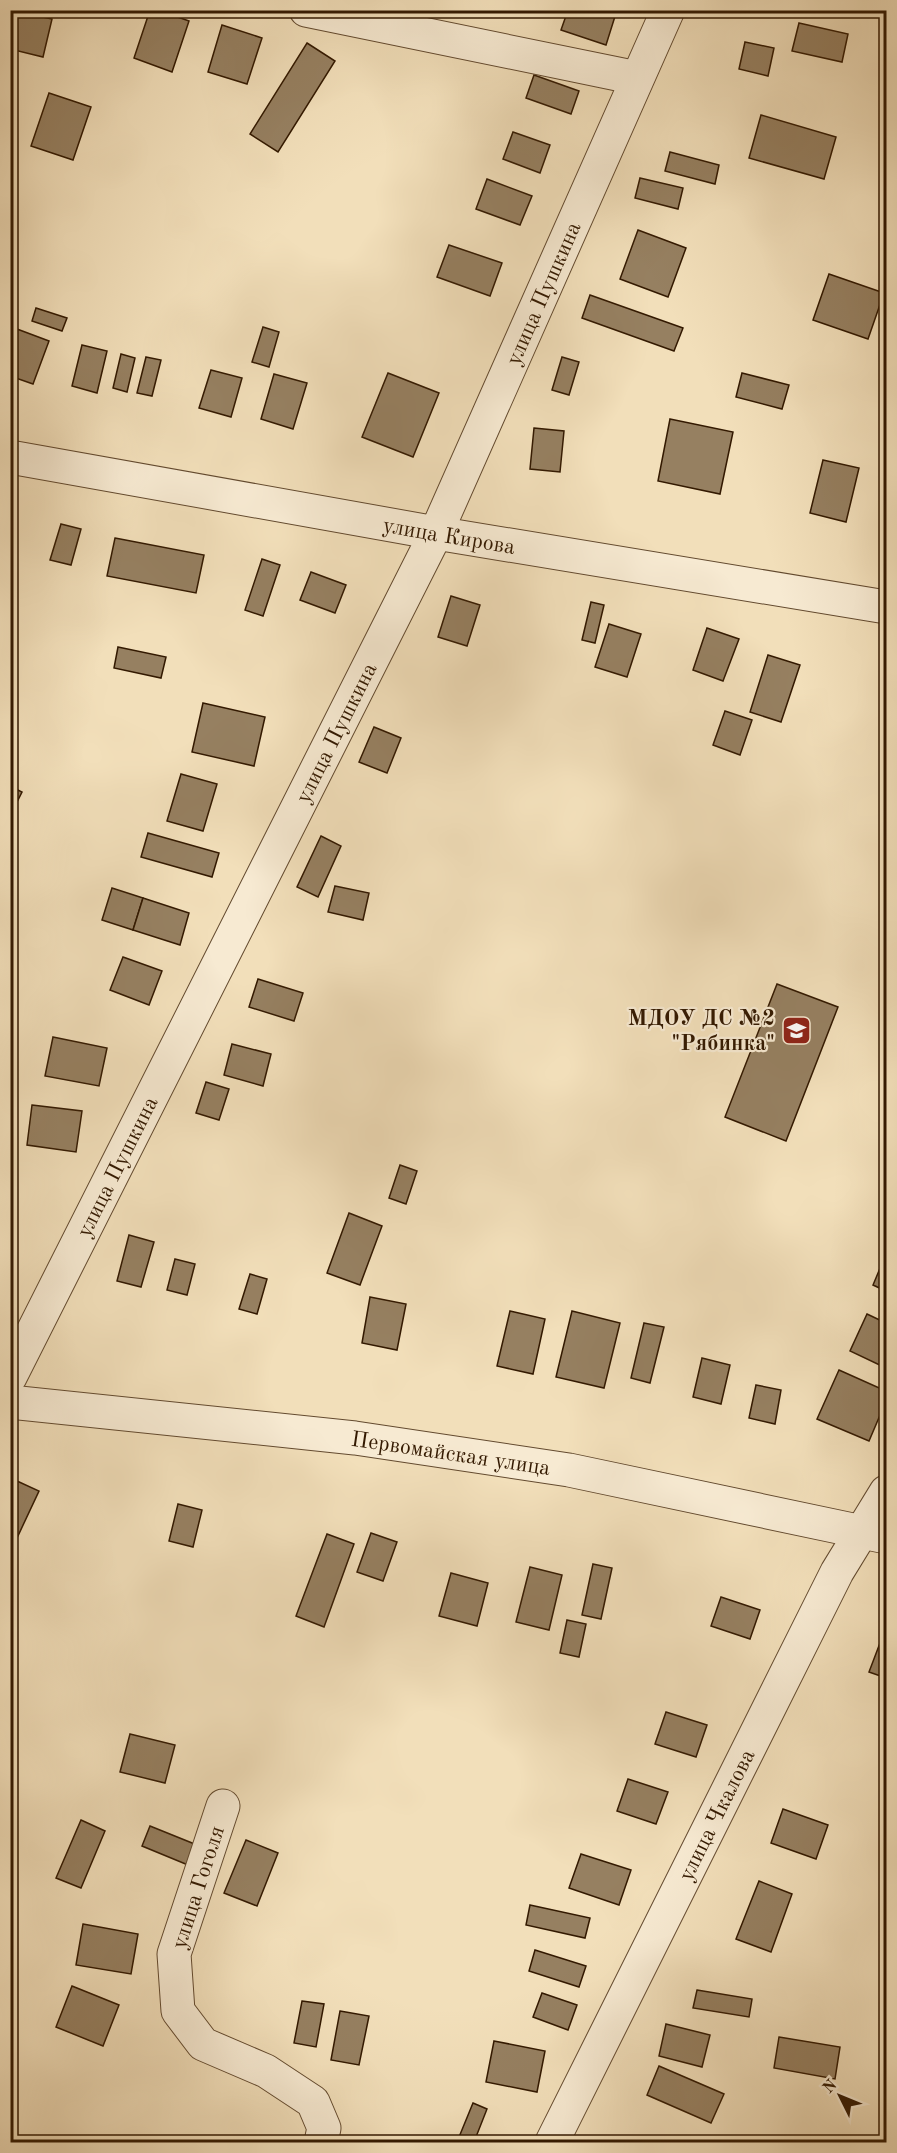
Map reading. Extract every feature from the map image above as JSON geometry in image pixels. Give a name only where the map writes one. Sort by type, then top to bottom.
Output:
[{"type":"street","points":[[306,10],[637,78]]},
{"type":"street","name":"улица Пушкина","points":[[10,1377],[436,533],[668,10]]},
{"type":"street","name":"улица Кирова","points":[[10,457],[436,533],[886,607]]},
{"type":"street","name":"Первомайская улица","points":[[10,1402],[355,1438],[569,1470],[874,1535]]},
{"type":"street","name":"улица Чкалова","points":[[552,2142],[837,1572],[874,1535],[886,1492]]},
{"type":"street","name":"улица Гоголя","points":[[223,1806],[174,1954],[178,2011],[203,2044],[266,2071],[313,2102],[324,2128],[321,2142]]},
{"type":"building","points":[[10,10],[52,19],[43,57],[10,49]]},
{"type":"building","points":[[150,10],[158,10],[189,21],[172,72],[134,58]]},
{"type":"building","points":[[568,10],[617,10],[606,45],[561,30]]},
{"type":"building","points":[[799,23],[848,34],[842,62],[792,51]]},
{"type":"building","points":[[222,25],[262,38],[247,84],[208,72]]},
{"type":"building","points":[[745,42],[774,48],[768,76],[739,69]]},
{"type":"building","points":[[307,43],[335,61],[278,152],[250,134]]},
{"type":"building","points":[[534,75],[579,91],[571,114],[526,98]]},
{"type":"building","points":[[49,93],[91,107],[73,160],[31,146]]},
{"type":"building","points":[[761,115],[836,137],[824,179],[749,158]]},
{"type":"building","points":[[513,132],[550,145],[540,173],[503,159]]},
{"type":"building","points":[[670,152],[719,165],[715,184],[665,171]]},
{"type":"building","points":[[640,178],[683,188],[678,209],[635,198]]},
{"type":"building","points":[[487,179],[532,196],[520,225],[476,209]]},
{"type":"building","points":[[638,230],[686,248],[668,297],[620,279]]},
{"type":"building","points":[[449,245],[502,263],[490,296],[437,277]]},
{"type":"building","points":[[829,274],[884,293],[868,339],[813,320]]},
{"type":"building","points":[[590,295],[683,328],[674,351],[582,318]]},
{"type":"building","points":[[36,308],[67,318],[62,331],[32,321]]},
{"type":"building","points":[[263,327],[279,332],[269,367],[252,362]]},
{"type":"building","points":[[17,329],[49,341],[33,384],[10,376],[10,347]]},
{"type":"building","points":[[82,345],[107,351],[97,393],[72,386]]},
{"type":"building","points":[[121,354],[135,358],[127,392],[113,388]]},
{"type":"building","points":[[146,357],[161,360],[152,396],[137,393]]},
{"type":"building","points":[[562,357],[579,362],[569,395],[552,390]]},
{"type":"building","points":[[211,370],[242,378],[231,417],[199,408]]},
{"type":"building","points":[[388,373],[439,393],[413,457],[362,437]]},
{"type":"building","points":[[742,373],[789,385],[782,409],[736,397]]},
{"type":"building","points":[[274,374],[307,383],[293,429],[261,419]]},
{"type":"building","points":[[670,419],[733,432],[720,494],[658,481]]},
{"type":"building","points":[[534,428],[564,431],[560,472],[530,469]]},
{"type":"building","points":[[823,460],[859,468],[846,522],[810,513]]},
{"type":"building","points":[[61,524],[81,529],[71,565],[50,560]]},
{"type":"building","points":[[115,538],[204,555],[196,593],[107,576]]},
{"type":"building","points":[[262,559],[280,565],[263,616],[245,610]]},
{"type":"building","points":[[311,572],[346,585],[335,613],[300,600]]},
{"type":"building","points":[[451,596],[480,605],[467,646],[438,637]]},
{"type":"building","points":[[591,602],[604,605],[595,643],[582,640]]},
{"type":"building","points":[[609,624],[641,634],[627,677],[595,667]]},
{"type":"building","points":[[707,628],[739,639],[723,681],[693,670]]},
{"type":"building","points":[[118,647],[166,657],[161,678],[114,668]]},
{"type":"building","points":[[768,655],[800,665],[781,722],[750,712]]},
{"type":"building","points":[[203,703],[265,717],[254,766],[192,752]]},
{"type":"building","points":[[725,711],[752,720],[740,755],[713,745]]},
{"type":"building","points":[[374,727],[401,738],[387,773],[359,762]]},
{"type":"building","points":[[181,774],[217,784],[203,831],[167,821]]},
{"type":"building","points":[[10,786],[22,792],[10,816]]},
{"type":"building","points":[[148,833],[219,853],[212,877],[141,857]]},
{"type":"building","points":[[321,836],[341,846],[318,897],[297,887]]},
{"type":"building","points":[[335,886],[369,893],[363,920],[328,912]]},
{"type":"building","points":[[112,888],[143,898],[133,930],[102,920]]},
{"type":"building","points":[[143,898],[189,913],[180,945],[133,930]]},
{"type":"building","points":[[123,957],[162,971],[149,1005],[110,990]]},
{"type":"building","points":[[258,979],[303,993],[294,1021],[249,1007]]},
{"type":"building","points":[[777,984],[838,1007],[786,1141],[725,1117]]},
{"type":"building","points":[[53,1037],[107,1048],[99,1086],[45,1076]]},
{"type":"building","points":[[232,1044],[271,1054],[263,1086],[224,1075]]},
{"type":"building","points":[[206,1082],[229,1089],[219,1120],[196,1113]]},
{"type":"building","points":[[32,1105],[82,1111],[76,1152],[27,1145]]},
{"type":"building","points":[[400,1165],[417,1171],[406,1204],[389,1198]]},
{"type":"building","points":[[349,1213],[382,1226],[360,1285],[327,1273]]},
{"type":"building","points":[[129,1235],[154,1242],[141,1287],[117,1281]]},
{"type":"building","points":[[886,1254],[886,1291],[873,1285]]},
{"type":"building","points":[[175,1259],[195,1264],[187,1295],[167,1290]]},
{"type":"building","points":[[250,1274],[267,1279],[257,1314],[239,1309]]},
{"type":"building","points":[[370,1297],[406,1304],[397,1350],[362,1343]]},
{"type":"building","points":[[510,1311],[545,1319],[533,1374],[497,1366]]},
{"type":"building","points":[[572,1311],[620,1323],[604,1388],[556,1377]]},
{"type":"building","points":[[867,1314],[886,1323],[886,1368],[850,1351]]},
{"type":"building","points":[[644,1323],[664,1327],[650,1383],[631,1378]]},
{"type":"building","points":[[702,1358],[730,1365],[721,1404],[693,1397]]},
{"type":"building","points":[[839,1370],[886,1391],[886,1401],[869,1441],[817,1419]]},
{"type":"building","points":[[756,1385],[781,1390],[775,1424],[749,1418]]},
{"type":"building","points":[[17,1481],[39,1491],[17,1538],[10,1535],[10,1496]]},
{"type":"building","points":[[178,1504],[202,1510],[193,1547],[169,1541]]},
{"type":"building","points":[[371,1533],[397,1542],[383,1581],[357,1572]]},
{"type":"building","points":[[327,1534],[354,1544],[324,1627],[296,1616]]},
{"type":"building","points":[[593,1564],[612,1568],[601,1619],[582,1615]]},
{"type":"building","points":[[530,1567],[562,1575],[549,1630],[516,1622]]},
{"type":"building","points":[[451,1573],[488,1583],[477,1626],[439,1616]]},
{"type":"building","points":[[721,1597],[760,1610],[750,1639],[711,1626]]},
{"type":"building","points":[[567,1620],[586,1624],[579,1657],[560,1653]]},
{"type":"building","points":[[880,1643],[886,1646],[886,1678],[869,1672]]},
{"type":"building","points":[[666,1712],[707,1725],[696,1757],[655,1744]]},
{"type":"building","points":[[130,1734],[175,1745],[165,1783],[120,1772]]},
{"type":"building","points":[[628,1779],[668,1792],[656,1824],[617,1811]]},
{"type":"building","points":[[783,1809],[828,1825],[816,1859],[771,1843]]},
{"type":"building","points":[[81,1820],[105,1831],[81,1888],[56,1878]]},
{"type":"building","points":[[150,1826],[197,1845],[188,1865],[142,1846]]},
{"type":"building","points":[[246,1840],[278,1853],[257,1906],[224,1893]]},
{"type":"building","points":[[581,1854],[631,1870],[619,1905],[569,1888]]},
{"type":"building","points":[[759,1881],[792,1894],[771,1952],[736,1939]]},
{"type":"building","points":[[530,1905],[590,1918],[585,1938],[526,1925]]},
{"type":"building","points":[[83,1924],[138,1934],[131,1974],[76,1965]]},
{"type":"building","points":[[535,1950],[586,1966],[579,1987],[529,1971]]},
{"type":"building","points":[[72,1986],[119,2005],[103,2046],[56,2027]]},
{"type":"building","points":[[697,1990],[752,1999],[749,2017],[693,2008]]},
{"type":"building","points":[[542,1993],[577,2005],[568,2030],[533,2017]]},
{"type":"building","points":[[302,2001],[324,2004],[316,2047],[294,2043]]},
{"type":"building","points":[[340,2011],[369,2016],[359,2065],[331,2060]]},
{"type":"building","points":[[666,2024],[710,2035],[702,2067],[659,2056]]},
{"type":"building","points":[[779,2037],[840,2047],[835,2079],[774,2068]]},
{"type":"building","points":[[494,2041],[545,2051],[537,2092],[486,2082]]},
{"type":"building","points":[[659,2066],[724,2094],[711,2123],[647,2095]]},
{"type":"building","points":[[473,2103],[487,2109],[474,2142],[457,2142]]},
{"type":"place","name":"МДОУ ДС №2 \"Рябинка\"","points":[[796,1030]]}]
